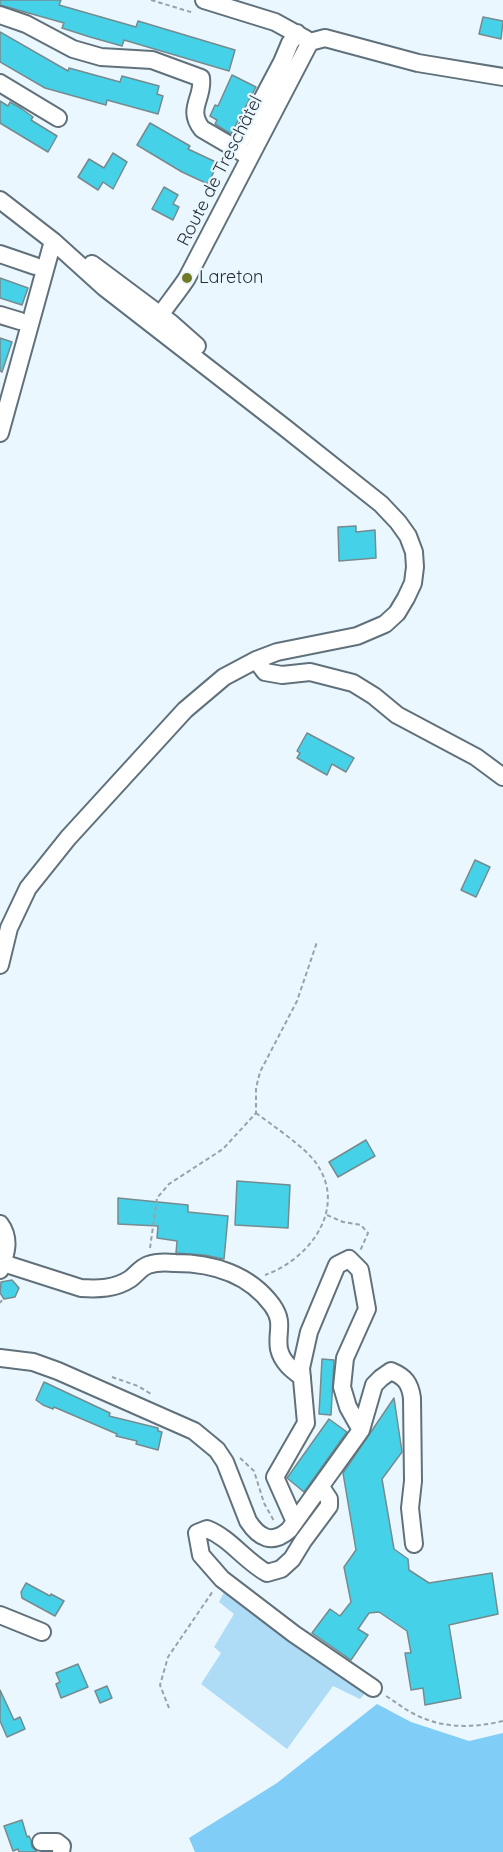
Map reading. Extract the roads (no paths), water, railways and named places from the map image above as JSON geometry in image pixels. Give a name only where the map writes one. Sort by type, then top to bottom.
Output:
[{"type":"street","points":[[204,0],[275,22],[304,38],[325,38],[418,63],[503,77]]},
{"type":"street","points":[[0,15],[26,24],[73,49],[101,57],[152,60],[201,78],[202,84],[195,109],[197,123],[202,129],[243,153]]},
{"type":"street","name":"Route de Treschâtel","points":[[160,322],[187,278],[290,43],[304,38]]},
{"type":"street","points":[[0,83],[58,118]]},
{"type":"street","points":[[0,200],[53,241],[105,288],[124,295],[151,316],[157,317],[160,322]]},
{"type":"street","points":[[0,965],[2,946],[17,908],[28,888],[68,838],[185,711],[224,677],[256,660],[277,652],[357,636],[385,624],[397,613],[406,598],[413,583],[415,567],[414,552],[408,536],[381,504],[284,427],[102,271],[53,241]]},
{"type":"street","points":[[0,433],[53,241]]},
{"type":"street","points":[[0,254],[35,266]]},
{"type":"street","points":[[0,315],[20,321]]},
{"type":"street","points":[[256,660],[265,672],[282,675],[310,672],[353,683],[374,696],[397,715],[476,758],[503,777]]},
{"type":"street","points":[[0,1224],[6,1235],[7,1243],[1,1267],[81,1288],[106,1288],[126,1281],[149,1264],[210,1265],[226,1270],[246,1281],[272,1305],[279,1317],[279,1348],[284,1360],[302,1377]]},
{"type":"street","points":[[295,1522],[274,1477],[306,1423],[301,1368],[309,1332],[337,1265],[349,1259],[360,1270],[367,1309],[345,1358],[342,1387],[348,1407],[361,1430]]},
{"type":"street","points":[[0,1358],[33,1362],[58,1371],[194,1431],[217,1450],[225,1462],[248,1521],[254,1529],[271,1539],[279,1539],[321,1487],[361,1430],[374,1386],[391,1371],[401,1376],[410,1386],[411,1392],[413,1481],[410,1508],[414,1544]]},
{"type":"street","points":[[321,1487],[329,1499],[329,1506],[292,1559],[281,1569],[267,1573],[253,1565],[217,1533],[207,1529],[197,1533],[201,1554],[222,1579],[294,1634],[373,1688]]},
{"type":"street","points":[[0,1615],[42,1632]]},
{"type":"street","points":[[41,1842],[57,1842],[62,1846],[61,1852]]},
{"type":"place","name":"Lareton","points":[[187,278]]}]
